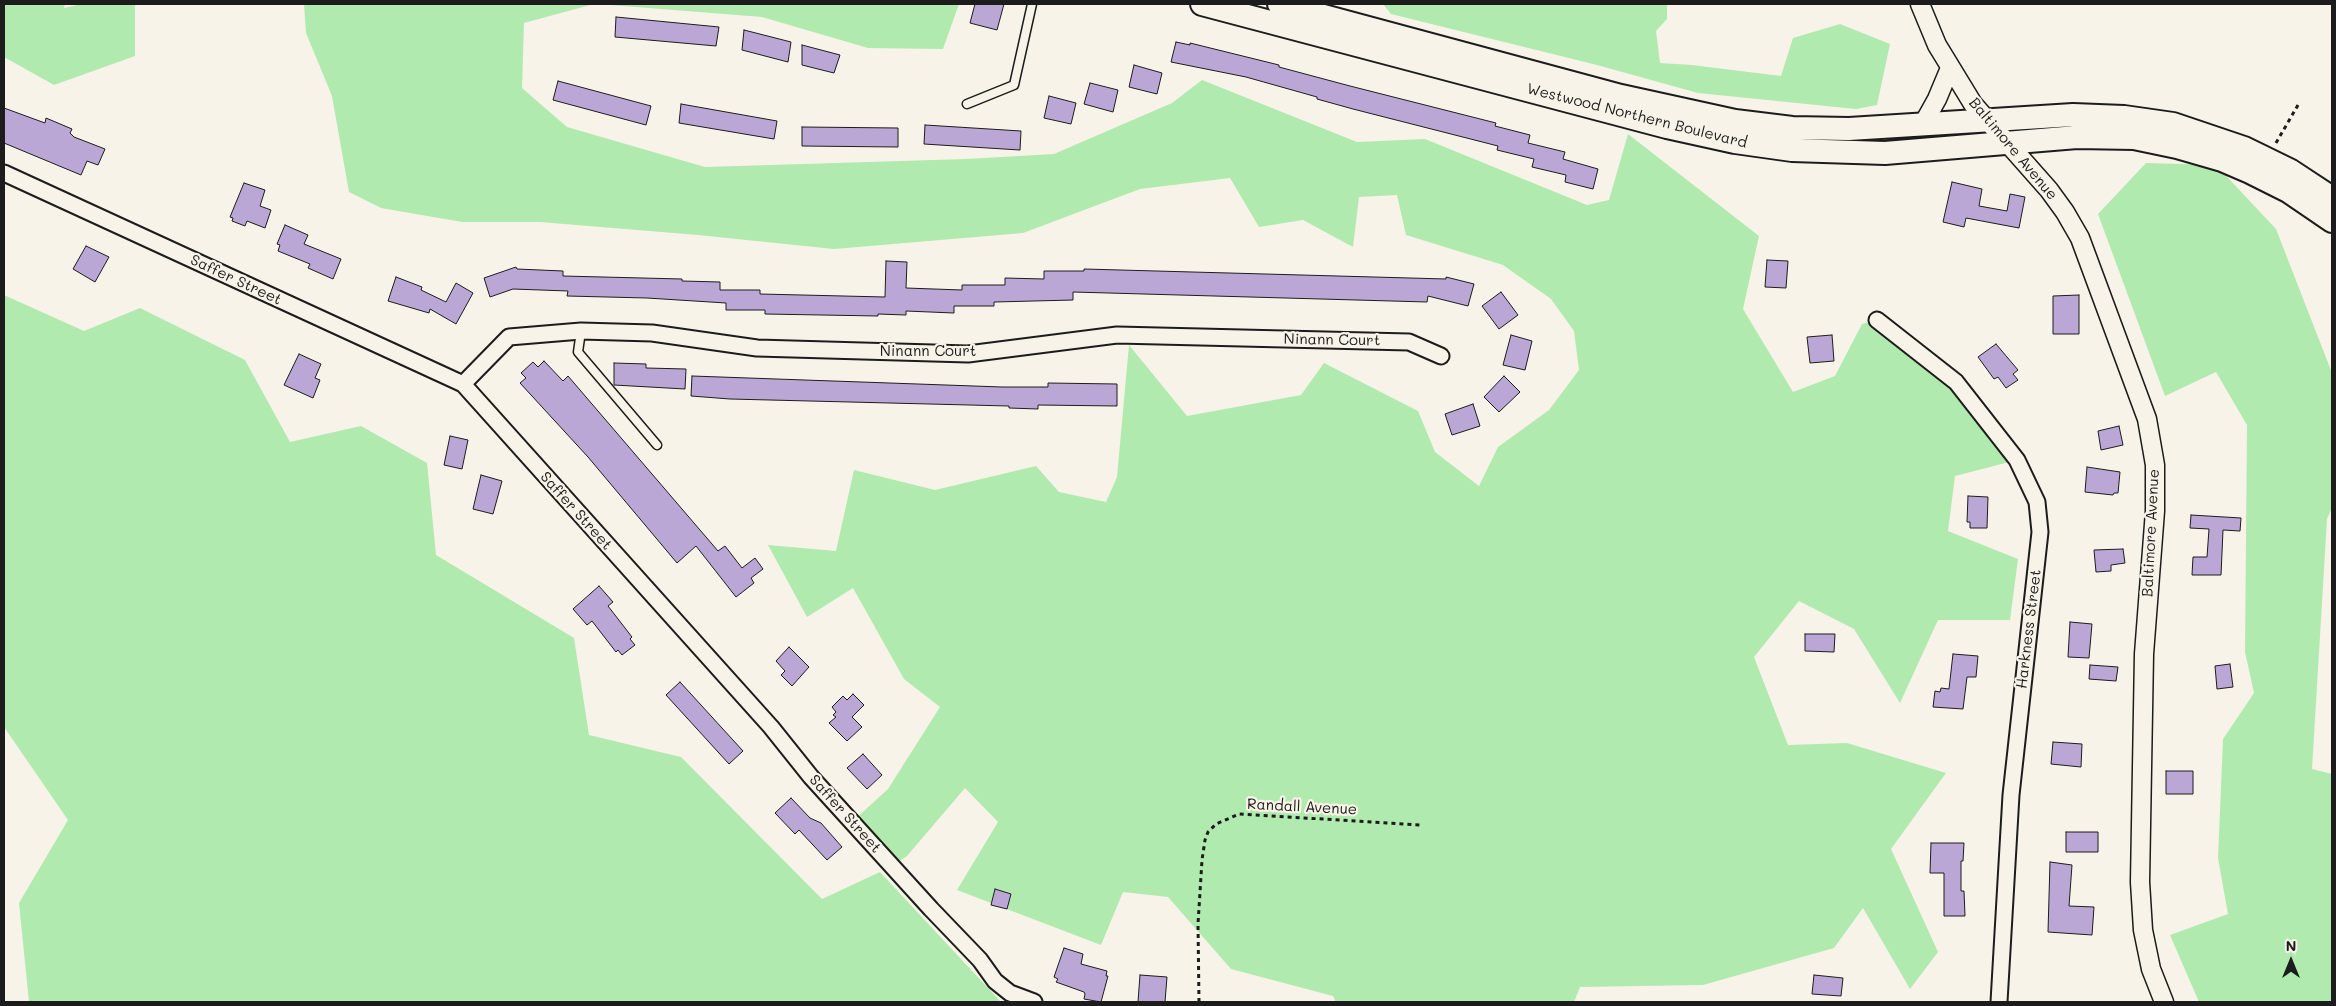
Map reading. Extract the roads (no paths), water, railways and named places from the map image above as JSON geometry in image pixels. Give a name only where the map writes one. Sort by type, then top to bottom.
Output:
[{"type":"main road","name":"Westwood Northern Boulevard","points":[[1202,4],[1237,8],[1667,126],[1735,142],[1792,150],[1885,153],[2077,138],[2134,138],[2177,147],[2222,160],[2288,191],[2332,222]]},
{"type":"main road","name":"Westwood Northern Boulevard","points":[[1279,4],[1621,96],[1735,121],[1792,128],[1849,129],[1922,126],[2073,115],[2124,117],[2173,124],[2244,148],[2268,159],[2320,188],[2332,198]]},
{"type":"street","name":"Baltimore Avenue","points":[[1920,4],[1937,45],[1973,104],[2049,190],[2065,212],[2080,238],[2147,419],[2155,465],[2155,512],[2144,654],[2140,882],[2143,930],[2151,969],[2164,1002]]},
{"type":"street","points":[[1922,126],[1937,99],[1950,68]]},
{"type":"street","name":"Saffer Street","points":[[4,173],[463,384],[771,727],[811,777],[980,960],[995,981],[1010,993],[1034,1002]]},
{"type":"street","name":"Harkness Street","points":[[1877,320],[1956,382],[2017,460],[2037,502],[2040,532],[2011,795],[1999,1002]]},
{"type":"street","name":"Ninann Court","points":[[463,384],[509,338],[581,331],[652,333],[757,348],[968,354],[1117,335],[1410,342],[1441,356]]},
{"type":"lane","points":[[968,104],[1014,85],[1032,4]]},
{"type":"lane","points":[[581,331],[578,352],[657,445]]}]
